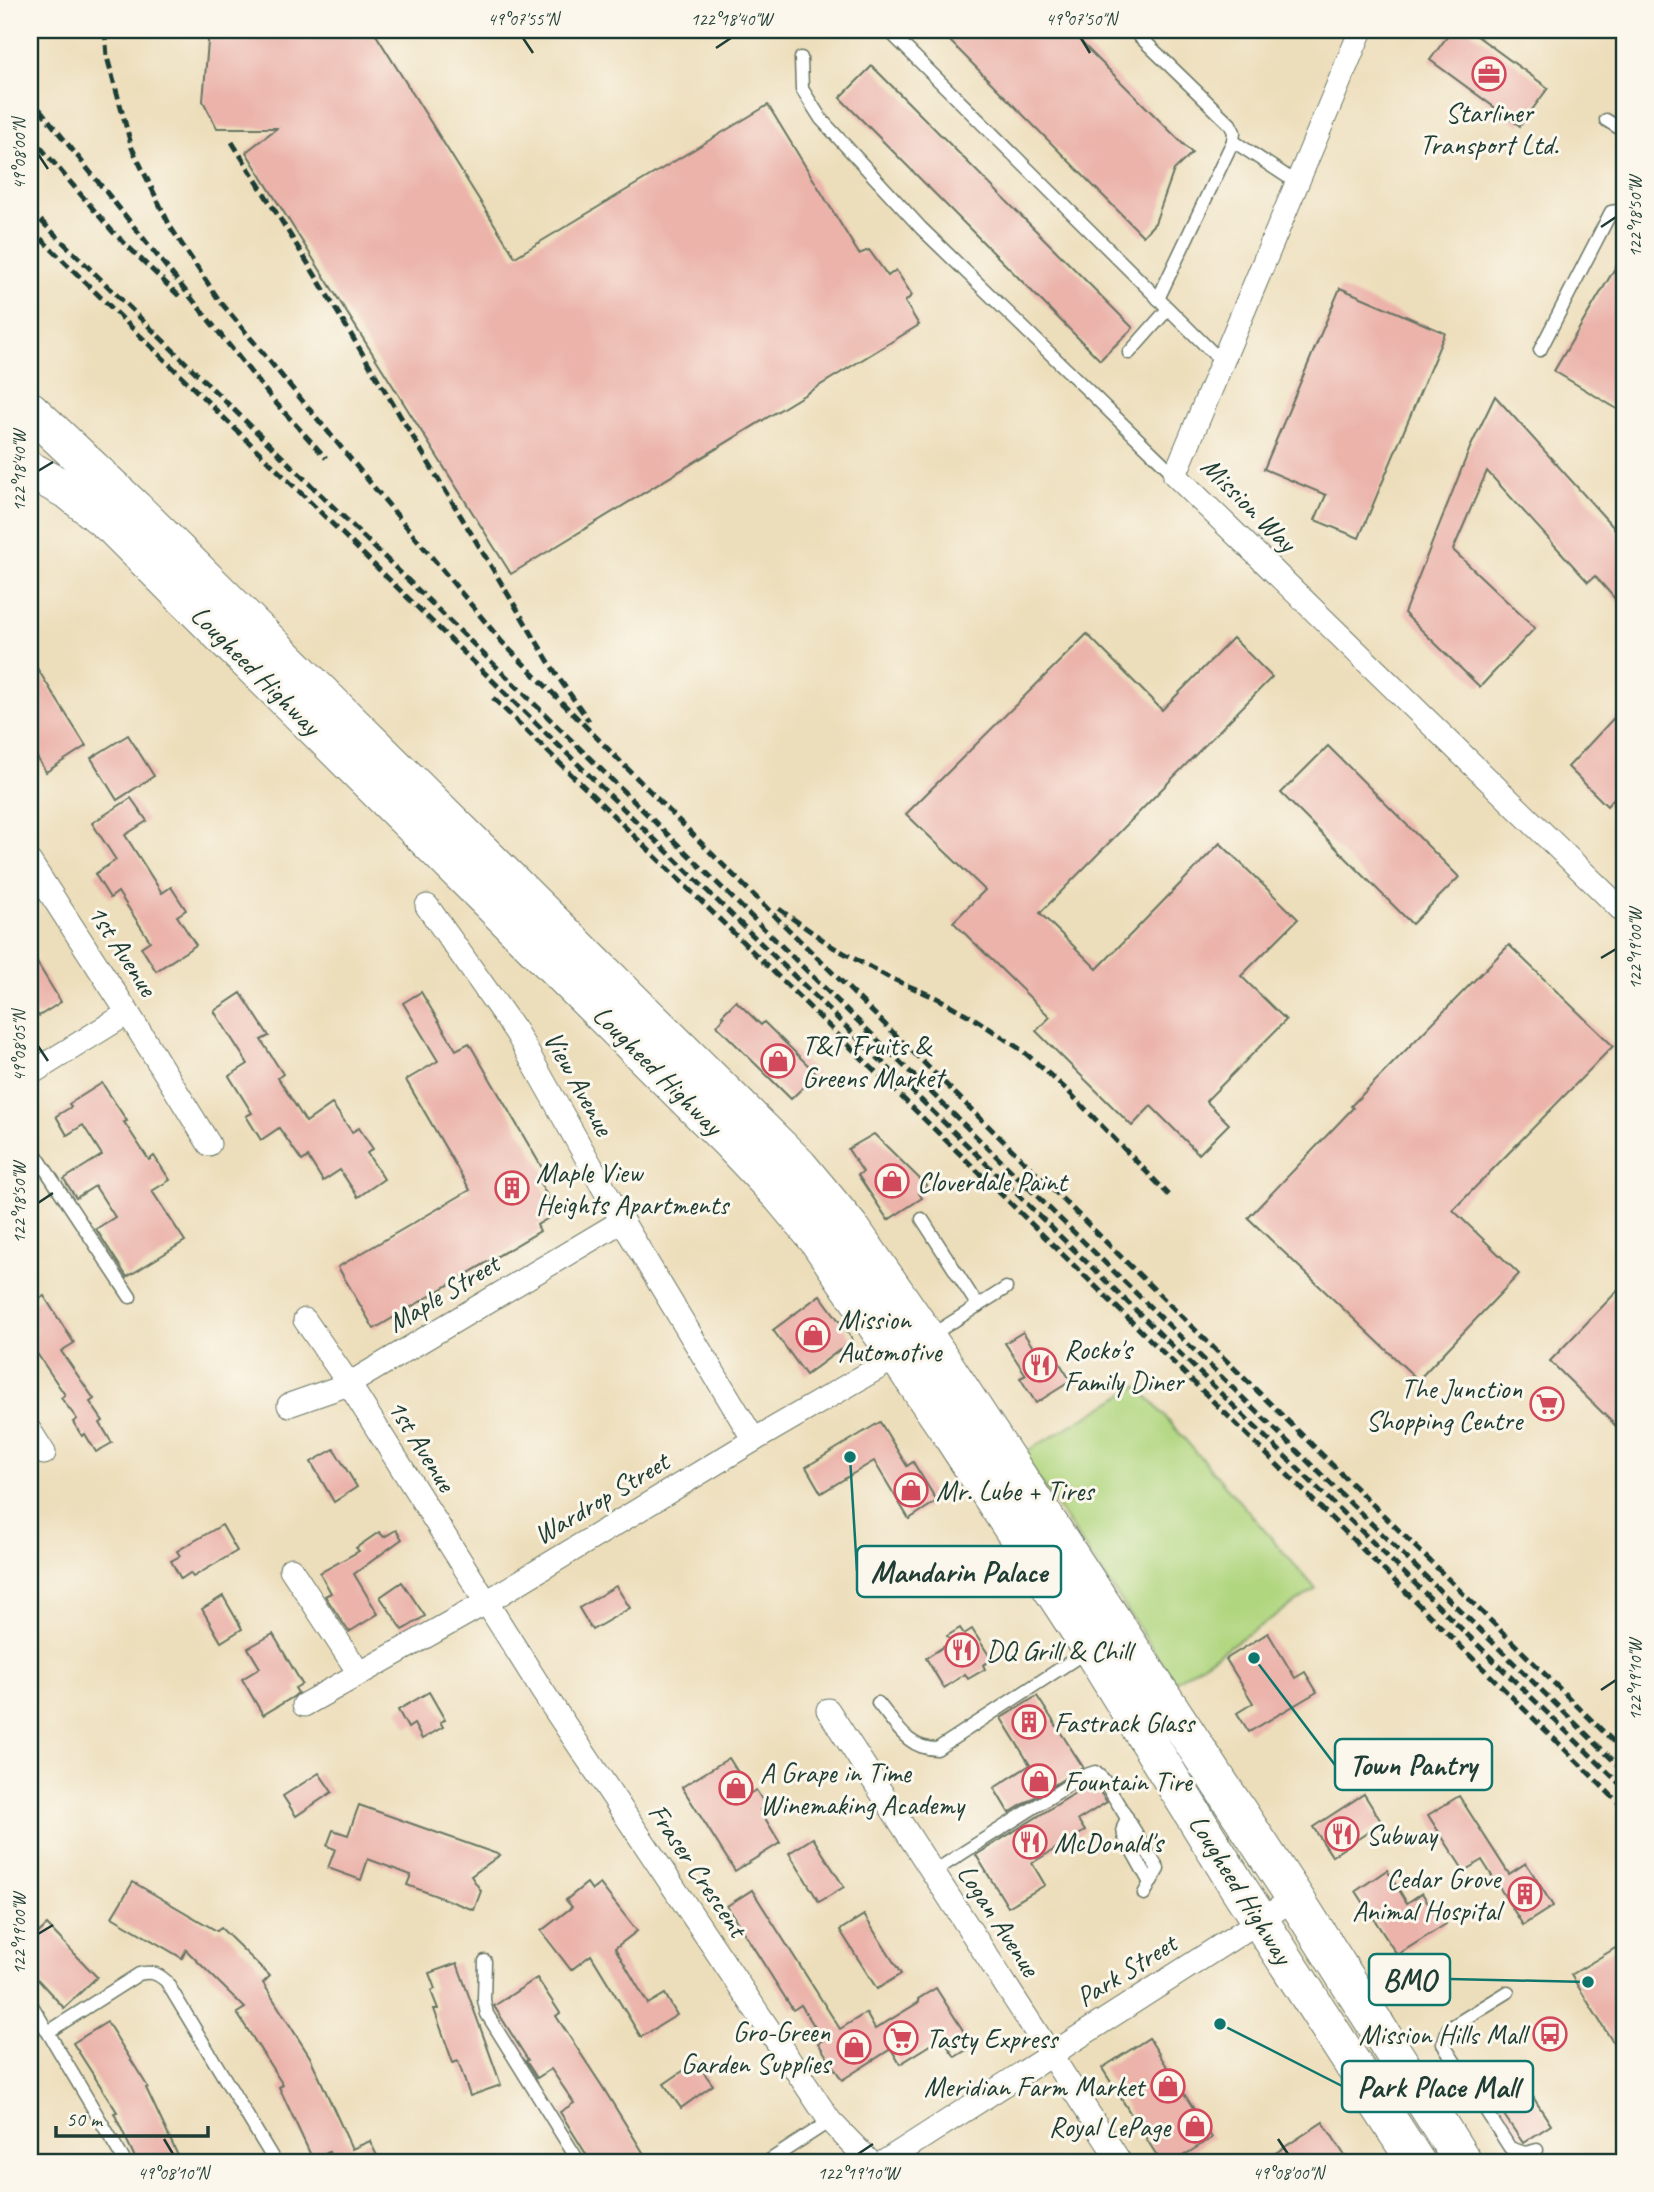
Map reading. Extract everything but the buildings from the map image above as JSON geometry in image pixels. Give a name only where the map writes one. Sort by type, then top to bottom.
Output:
[{"type":"main road","name":"Lougheed Highway","points":[[30,410],[135,509],[799,1166],[853,1231],[927,1338],[1295,1898],[1463,2162]]},
{"type":"main road","name":"Lougheed Highway","points":[[30,470],[70,492],[113,527],[731,1143],[817,1239],[948,1430],[1091,1649],[1260,1921],[1416,2162]]},
{"type":"street","name":"Mission Way","points":[[1362,30],[1175,475],[1624,912]]},
{"type":"street","name":"1st Avenue","points":[[30,862],[209,1144]]},
{"type":"street","name":"View Avenue","points":[[427,906],[516,1031],[622,1221],[754,1440]]},
{"type":"street","points":[[30,1074],[128,1013]]},
{"type":"street","name":"Maple Street","points":[[289,1405],[349,1384],[622,1221]]},
{"type":"street","name":"1st Avenue","points":[[305,1320],[349,1384],[485,1603]]},
{"type":"street","name":"Wardrop Street","points":[[304,1706],[485,1603],[927,1338]]},
{"type":"street","points":[[30,1431],[44,1453]]},
{"type":"street","points":[[292,1569],[359,1673]]},
{"type":"street","name":"Fraser Crescent","points":[[485,1603],[830,2121],[870,2162]]},
{"type":"street","name":"Logan Avenue","points":[[828,1710],[1120,2162]]},
{"type":"street","name":"Park Street","points":[[884,2162],[1295,1898]]},
{"type":"lane","points":[[888,30],[1222,362]]},
{"type":"lane","points":[[1133,30],[1230,124],[1234,132],[1233,141],[1158,299]]},
{"type":"lane","points":[[801,58],[802,89],[821,118],[921,228],[1175,475]]},
{"type":"lane","points":[[1606,120],[1624,131]]},
{"type":"lane","points":[[1233,141],[1297,183]]},
{"type":"lane","points":[[1540,350],[1611,212],[1624,210]]},
{"type":"lane","points":[[1129,353],[1168,309]]},
{"type":"lane","points":[[30,1146],[130,1297]]},
{"type":"lane","points":[[922,1219],[978,1306]]},
{"type":"lane","points":[[927,1338],[1006,1288]]},
{"type":"lane","points":[[878,1703],[912,1744],[924,1749],[937,1749],[1091,1649]]},
{"type":"lane","points":[[933,1872],[1083,1776],[1095,1772],[1127,1817],[1158,1869],[1147,1889]]},
{"type":"lane","points":[[485,1961],[484,2000],[487,2014],[579,2162]]},
{"type":"lane","points":[[48,2032],[139,1974],[157,1973],[166,1981],[275,2162]]},
{"type":"lane","points":[[1508,1992],[1448,2029],[1443,2044],[1510,2148],[1525,2153],[1537,2150]]},
{"type":"lane","points":[[30,2002],[125,2162]]},
{"type":"lane","points":[[767,2162],[830,2121]]},
{"type":"green space","points":[[1138,1386],[1316,1589],[1175,1682],[1022,1454]]},
{"type":"railway","points":[[105,30],[107,57],[132,148],[171,228],[219,300],[502,642],[716,858],[1624,1752]]},
{"type":"railway","points":[[30,97],[273,400],[326,458]]},
{"type":"railway","points":[[30,135],[112,231],[179,296]]},
{"type":"railway","points":[[232,142],[558,677],[589,721]]},
{"type":"railway","points":[[30,210],[1624,1771]]},
{"type":"railway","points":[[30,228],[1624,1788]]},
{"type":"railway","points":[[493,698],[1221,1409],[1624,1808]]},
{"type":"railway","points":[[779,909],[833,947],[888,977],[939,999],[1023,1051],[1067,1090],[1169,1195]]},
{"type":"place","name":"Starliner Transport Ltd.","points":[[1489,74]]},
{"type":"place","name":"T&T Fruits & Greens Market","points":[[778,1061]]},
{"type":"place","name":"Cloverdale Paint","points":[[892,1181]]},
{"type":"place","name":"Maple View Heights Apartments","points":[[512,1188]]},
{"type":"place","name":"Mission Automotive","points":[[813,1335]]},
{"type":"place","name":"Rocko's Family Diner","points":[[1040,1365]]},
{"type":"place","name":"The Junction Shopping Centre","points":[[1547,1404]]},
{"type":"place","name":"Mandarin Palace","points":[[850,1457]]},
{"type":"place","name":"Mr. Lube + Tires","points":[[911,1490]]},
{"type":"place","name":"DQ Grill & Chill","points":[[962,1650]]},
{"type":"place","name":"Town Pantry","points":[[1254,1658]]},
{"type":"place","name":"Fastrack Glass","points":[[1029,1722]]},
{"type":"place","name":"Fountain Tire","points":[[1039,1781]]},
{"type":"place","name":"A Grape in Time Winemaking Academy","points":[[736,1788]]},
{"type":"place","name":"Subway","points":[[1342,1834]]},
{"type":"place","name":"McDonald's","points":[[1030,1842]]},
{"type":"place","name":"Cedar Grove Animal Hospital","points":[[1525,1894]]},
{"type":"place","name":"BMO","points":[[1588,1982]]},
{"type":"place","name":"Park Place Mall","points":[[1220,2024]]},
{"type":"place","name":"Mission Hills Mall","points":[[1550,2034]]},
{"type":"place","name":"Tasty Express","points":[[901,2038]]},
{"type":"place","name":"Gro-Green Garden Supplies","points":[[854,2047]]},
{"type":"place","name":"Meridian Farm Market","points":[[1168,2086]]},
{"type":"place","name":"Royal LePage","points":[[1195,2126]]}]
